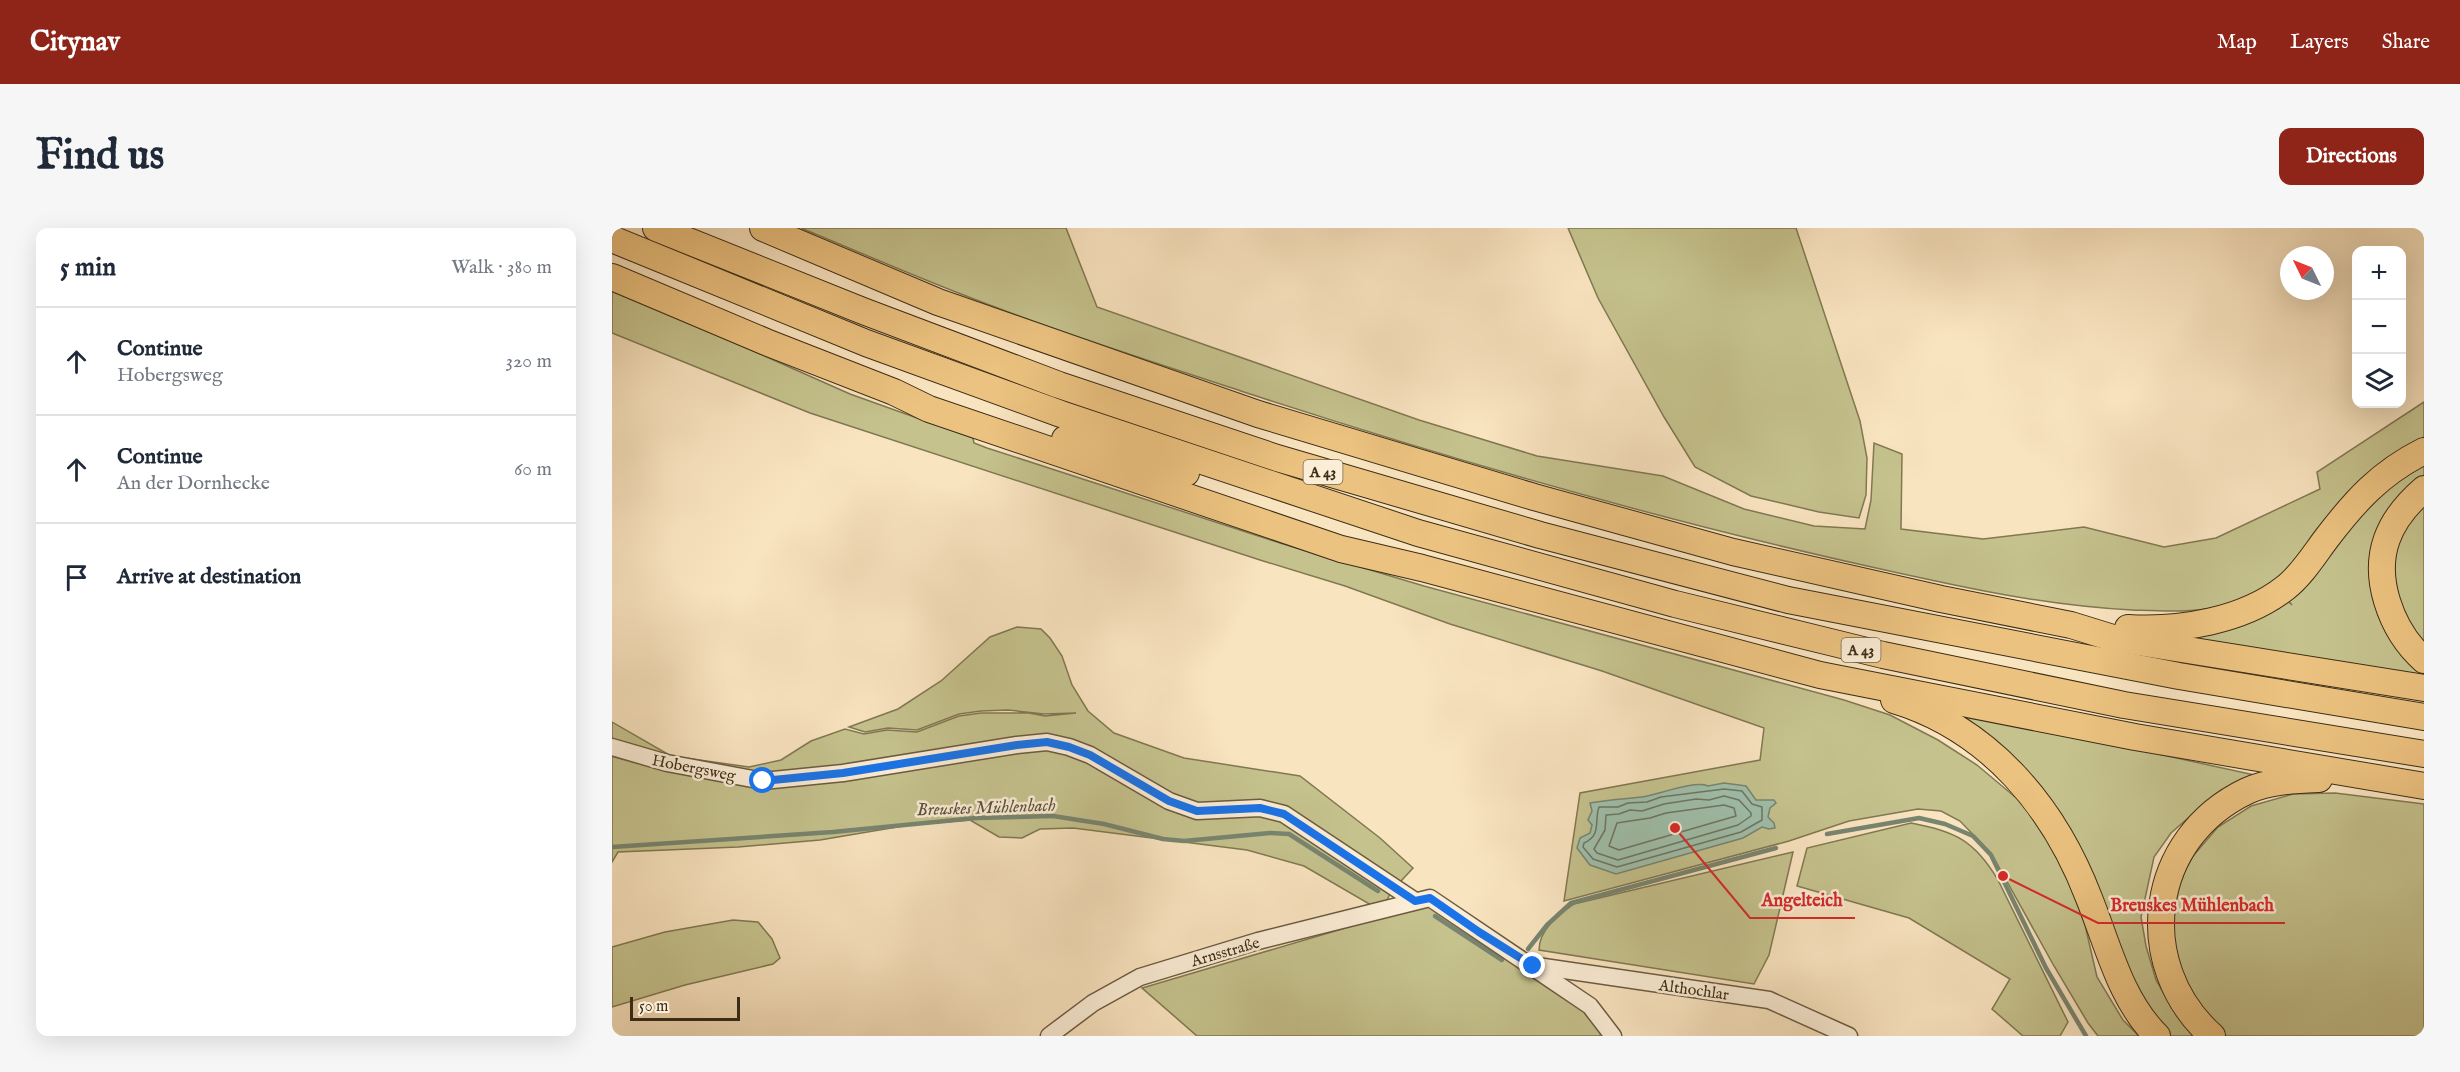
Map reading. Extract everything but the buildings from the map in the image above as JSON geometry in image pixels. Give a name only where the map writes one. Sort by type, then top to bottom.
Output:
[{"type":"highway","name":"A 43","points":[[656,228],[863,311],[1059,385],[1277,458],[1540,535],[1788,600],[2179,676],[2424,717]]},
{"type":"highway","points":[[763,228],[938,302],[1062,347],[1280,421],[1534,497],[1733,552],[1941,599],[2071,625],[2113,638],[2424,688]]},
{"type":"highway","name":"A 43","points":[[612,239],[877,347],[1061,414],[1418,533],[1675,604],[1883,655],[2124,705],[2424,754]]},
{"type":"highway","points":[[612,277],[766,342],[894,392],[929,409],[1341,549],[1422,568],[1820,675],[2135,737],[2424,786]]},
{"type":"highway","points":[[894,392],[1252,492],[1309,497]]},
{"type":"highway","points":[[2071,625],[2136,628],[2199,624],[2225,618],[2261,604],[2286,588],[2349,509],[2378,479],[2402,462],[2424,451]]},
{"type":"highway","points":[[2424,489],[2402,511],[2394,523],[2384,547],[2381,583],[2396,624],[2409,645],[2424,660]]},
{"type":"highway","points":[[1820,675],[1847,686],[1912,706],[1955,729],[2001,762],[2026,787],[2050,818],[2067,848],[2130,1001],[2157,1036]]},
{"type":"highway","points":[[2212,1036],[2186,1009],[2171,976],[2159,931],[2167,880],[2189,837],[2226,802],[2249,790],[2265,785],[2284,781],[2386,780]]},
{"type":"street","name":"Hobergsweg","points":[[612,747],[667,763],[763,781],[843,773],[1047,742],[1090,755],[1169,801],[1197,811],[1260,808],[1284,814],[1415,901]]},
{"type":"street","points":[[1415,901],[1430,898],[1533,966],[1590,1006],[1613,1036]]},
{"type":"street","name":"Arnsstraße","points":[[1049,1036],[1093,1003],[1140,977],[1258,942],[1415,901]]},
{"type":"street","name":"Althochlar","points":[[1533,966],[1769,1000],[1849,1036]]},
{"type":"shaded area","points":[[801,228],[1066,228],[1097,307],[1419,420],[1537,456],[1663,476],[1744,509],[1814,526],[1865,529],[1871,500],[1874,443],[1902,454],[1901,529],[1983,539],[2084,527],[2164,547],[2216,538],[2320,489],[2317,472],[2424,402],[2424,437],[2374,469],[2293,565],[2277,579],[2248,596],[2218,607],[2186,611],[2069,605],[1977,590],[1805,552],[1645,512],[1486,467],[1328,419],[996,308]]},
{"type":"shaded area","points":[[1568,228],[1796,228],[1860,421],[1867,458],[1866,495],[1859,518],[1819,512],[1751,496],[1695,467],[1664,417],[1598,298]]},
{"type":"shaded area","points":[[612,288],[850,394],[973,438],[974,443],[987,448],[1280,543],[1424,586],[1844,700],[1890,715],[1938,740],[1977,765],[2027,807],[2058,854],[2085,925],[2097,977],[2123,1020],[2139,1036],[2098,1036],[2054,966],[1991,853],[1960,821],[1941,811],[1918,809],[1849,821],[1789,841],[1564,901],[1580,793],[1760,760],[1764,728],[1602,671],[1450,624],[1345,586],[810,413],[612,333]]},
{"type":"shaded area","points":[[2424,459],[2424,479],[2375,557],[2424,668],[2424,677],[2217,645],[2171,632],[2283,597],[2292,605],[2284,596],[2355,516]]},
{"type":"shaded area","points":[[2424,502],[2424,645],[2398,605],[2393,579],[2394,557],[2402,531]]},
{"type":"shaded area","points":[[1017,627],[1041,629],[1050,638],[1062,656],[1072,685],[1088,711],[1114,733],[1184,758],[1300,776],[1380,838],[1413,868],[1391,892],[1385,904],[1371,905],[1304,866],[1247,850],[1073,828],[1040,829],[1022,838],[999,837],[970,820],[909,825],[820,840],[738,847],[618,852],[612,862],[612,722],[671,756],[749,767],[781,760],[811,741],[845,729],[864,734],[887,730],[917,732],[959,716],[981,713],[1029,713],[1045,716],[1076,713],[981,711],[959,714],[917,730],[888,728],[865,732],[849,727],[898,709],[941,681],[990,637]]},
{"type":"shaded area","points":[[1965,717],[1998,719],[2259,776],[2210,799],[2171,833],[2154,857],[2141,917],[2146,946],[2156,980],[2170,1004],[2196,1036],[2166,1036],[2133,994],[2081,852],[2061,814],[2031,776],[1996,742]]},
{"type":"shaded area","points":[[2335,793],[2424,804],[2424,1036],[2227,1036],[2212,1027],[2170,951],[2174,890],[2193,856],[2218,827],[2251,806],[2293,794]]},
{"type":"shaded area","points":[[1911,823],[1952,834],[1972,847],[1989,867],[1998,880],[2068,1022],[2060,1036],[2023,1036],[1992,1009],[2010,979],[1909,918],[1797,886],[1807,848]]},
{"type":"shaded area","points":[[1793,852],[1769,955],[1754,984],[1539,950],[1546,930],[1556,918],[1574,904]]},
{"type":"shaded area","points":[[1420,906],[1434,908],[1591,1015],[1604,1032],[1599,1036],[1197,1036],[1142,988]]},
{"type":"shaded area","points":[[733,920],[758,922],[772,939],[780,958],[773,964],[685,985],[612,1007],[612,947],[665,932]]},
{"type":"water","points":[[1724,783],[1746,786],[1756,800],[1774,800],[1776,803],[1770,808],[1768,817],[1774,823],[1775,828],[1762,827],[1743,838],[1616,874],[1590,865],[1577,848],[1580,838],[1590,833],[1592,825],[1588,820],[1592,811],[1590,803],[1642,797],[1694,785],[1708,786]]},
{"type":"waterway","name":"Breuskes Mühlenbach","points":[[612,847],[833,832],[976,818],[1053,816],[1104,824],[1163,839],[1184,841],[1270,833],[1289,834],[1378,891]]},
{"type":"waterway","name":"Breuskes Mühlenbach","points":[[1827,834],[1919,818],[1945,824],[1973,836],[1991,855],[2046,968],[2086,1036]]},
{"type":"waterway","name":"Breuskes Mühlenbach","points":[[1528,949],[1547,925],[1571,903],[1776,848]]},
{"type":"waterway","name":"Breuskes Mühlenbach","points":[[1435,916],[1502,960]]},
{"type":"place","name":"Angelteich","points":[[1675,828]]},
{"type":"place","name":"Breuskes Mühlenbach","points":[[2003,876]]},
{"type":"route","points":[[763,781],[886,767],[1017,745],[1047,742],[1069,747],[1090,755],[1169,801],[1197,811],[1260,808],[1284,814],[1415,901],[1430,898],[1533,966]]}]
